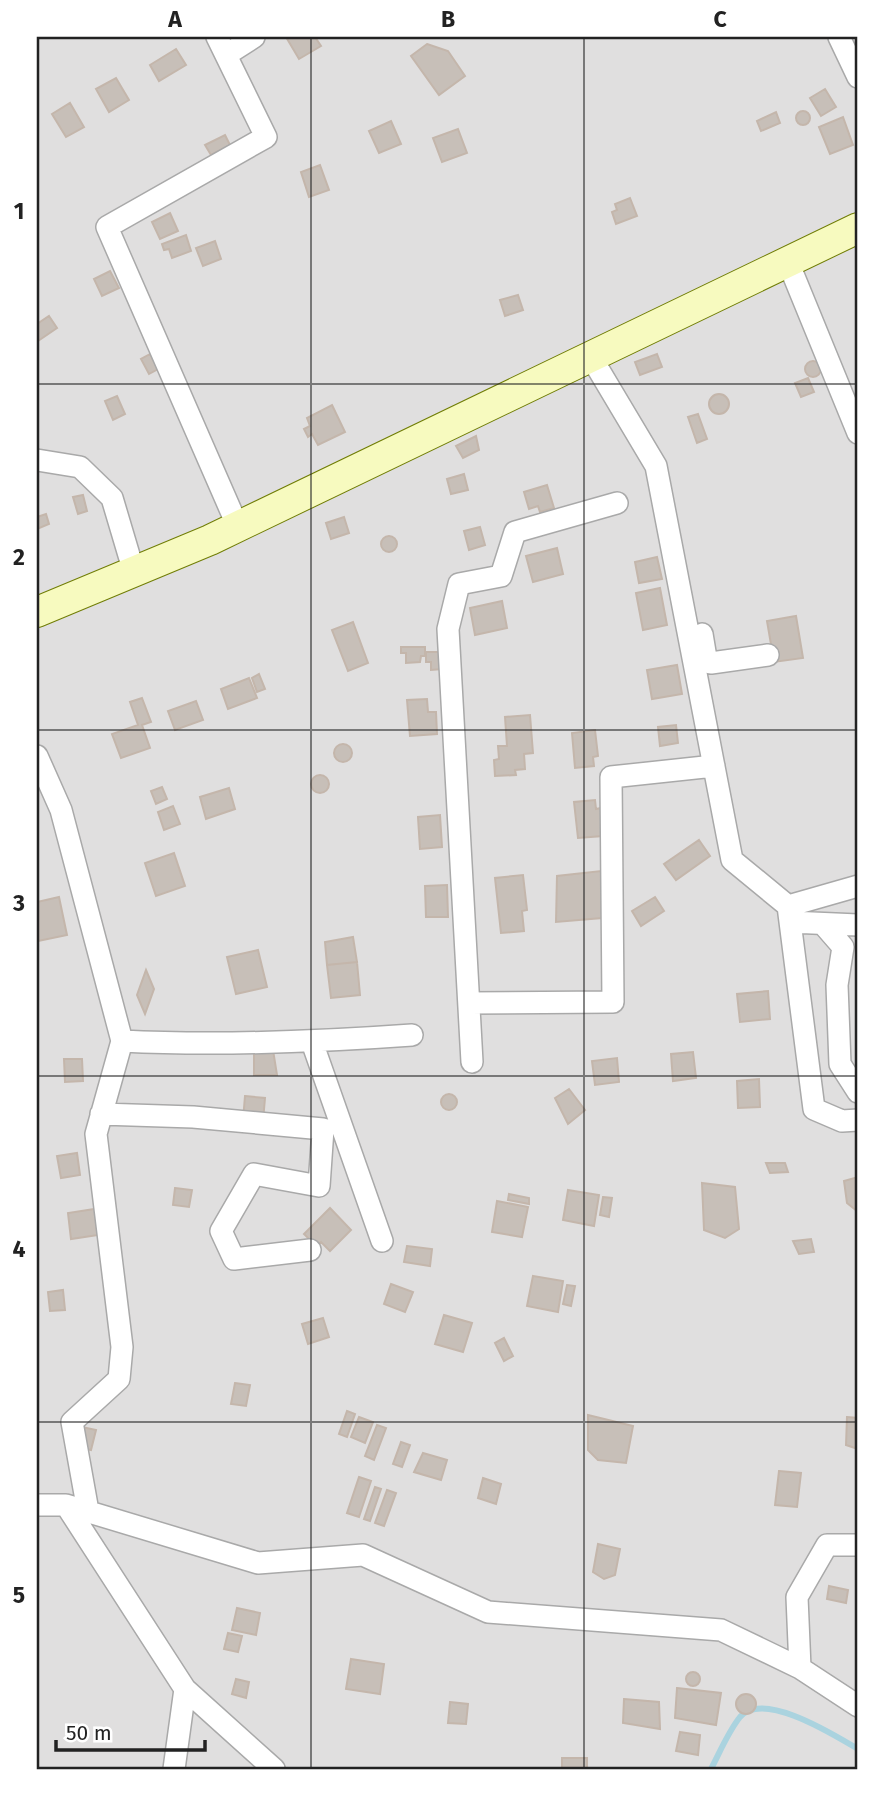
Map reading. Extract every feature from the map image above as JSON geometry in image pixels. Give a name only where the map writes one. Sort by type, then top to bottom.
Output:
[{"type":"main road","points":[[37,612],[238,527],[858,228]]},
{"type":"street","points":[[238,527],[107,228],[266,136],[222,46],[254,37]]},
{"type":"street","points":[[839,37],[858,77]]},
{"type":"street","points":[[788,262],[858,433]]},
{"type":"street","points":[[591,357],[656,466],[732,860],[789,914],[823,924],[858,925]]},
{"type":"street","points":[[37,460],[80,467],[112,498],[134,572]]},
{"type":"street","points":[[662,493],[678,499],[706,658],[711,663],[768,655]]},
{"type":"street","points":[[472,1062],[448,629],[459,583],[501,576],[515,532],[617,503]]},
{"type":"street","points":[[37,756],[61,810],[122,1041],[96,1134],[122,1347],[119,1379],[72,1423],[88,1511]]},
{"type":"street","points":[[469,1003],[613,1002],[611,777],[714,766]]},
{"type":"street","points":[[789,914],[858,886]]},
{"type":"street","points":[[789,914],[814,1109],[842,1121],[858,1120]]},
{"type":"street","points":[[823,924],[842,947],[837,985],[840,1064],[858,1092]]},
{"type":"street","points":[[122,1041],[184,1044],[312,1042],[412,1035]]},
{"type":"street","points":[[312,1042],[382,1241]]},
{"type":"street","points":[[101,1114],[193,1117],[323,1129],[319,1186],[254,1174],[221,1231],[234,1259],[310,1250]]},
{"type":"street","points":[[37,1505],[66,1505],[258,1563],[363,1555],[488,1612],[721,1630],[800,1668],[858,1706]]},
{"type":"street","points":[[66,1505],[185,1689],[274,1769]]},
{"type":"street","points":[[800,1668],[797,1597],[827,1545],[858,1545]]},
{"type":"street","points":[[174,1769],[185,1689]]},
{"type":"shaded area","points":[[37,37],[858,37],[858,1769],[37,1769]]},
{"type":"building","points":[[286,37],[315,37],[321,46],[299,59]]},
{"type":"building","points":[[427,44],[448,51],[465,76],[439,95],[411,56]]},
{"type":"building","points":[[176,49],[186,65],[159,81],[150,65]]},
{"type":"building","points":[[116,78],[129,100],[109,112],[96,89]]},
{"type":"building","points":[[825,89],[836,107],[821,116],[810,98]]},
{"type":"building","points":[[70,103],[84,127],[66,137],[52,114]]},
{"type":"building","points":[[800,111],[806,111],[810,118],[806,125],[800,125],[796,121],[796,115]]},
{"type":"building","points":[[776,112],[780,123],[761,131],[757,121]]},
{"type":"building","points":[[843,117],[853,145],[830,154],[819,127]]},
{"type":"building","points":[[391,121],[401,144],[379,153],[369,131]]},
{"type":"building","points":[[458,129],[467,153],[442,162],[433,138]]},
{"type":"building","points":[[225,135],[230,145],[211,155],[205,145]]},
{"type":"building","points":[[320,165],[329,190],[309,197],[301,172]]},
{"type":"building","points":[[630,198],[637,216],[616,224],[612,212],[617,210],[615,204]]},
{"type":"building","points":[[170,213],[178,231],[160,239],[152,222]]},
{"type":"building","points":[[186,235],[191,251],[172,258],[169,249],[164,250],[162,244]]},
{"type":"building","points":[[215,241],[221,259],[203,266],[196,248]]},
{"type":"building","points":[[110,271],[119,288],[102,296],[94,279]]},
{"type":"building","points":[[518,295],[523,310],[505,316],[500,300]]},
{"type":"building","points":[[49,316],[57,328],[38,341],[37,324]]},
{"type":"building","points":[[150,354],[158,369],[149,374],[141,359]]},
{"type":"building","points":[[657,354],[662,367],[640,375],[635,362]]},
{"type":"building","points":[[810,361],[816,361],[821,369],[819,375],[810,377],[805,372],[805,366]]},
{"type":"building","points":[[808,378],[814,392],[801,397],[795,383]]},
{"type":"building","points":[[719,394],[726,397],[729,404],[726,411],[719,414],[712,411],[709,404],[712,397]]},
{"type":"building","points":[[117,396],[125,414],[113,420],[105,401]]},
{"type":"building","points":[[332,405],[345,432],[318,445],[312,434],[308,437],[304,429],[310,426],[307,418]]},
{"type":"building","points":[[698,414],[707,439],[697,443],[688,417]]},
{"type":"building","points":[[476,436],[479,450],[463,458],[456,446]]},
{"type":"building","points":[[464,474],[468,490],[451,494],[447,479]]},
{"type":"building","points":[[547,485],[554,508],[540,512],[538,506],[529,509],[524,492]]},
{"type":"building","points":[[83,495],[87,511],[78,514],[73,497]]},
{"type":"building","points":[[46,514],[49,524],[37,529],[37,517]]},
{"type":"building","points":[[344,517],[349,533],[331,539],[326,523]]},
{"type":"building","points":[[480,527],[485,545],[469,550],[464,531]]},
{"type":"building","points":[[386,536],[392,536],[397,544],[395,550],[386,552],[381,547],[381,541]]},
{"type":"building","points":[[557,548],[563,574],[533,582],[526,556]]},
{"type":"building","points":[[657,557],[662,579],[639,583],[635,562]]},
{"type":"building","points":[[660,588],[667,625],[643,630],[636,593]]},
{"type":"building","points":[[502,601],[507,628],[475,635],[470,608]]},
{"type":"building","points":[[796,616],[803,658],[774,662],[767,621]]},
{"type":"building","points":[[353,622],[368,663],[348,671],[332,630]]},
{"type":"building","points":[[401,647],[425,647],[425,656],[421,656],[420,662],[406,663],[406,653],[401,653]]},
{"type":"building","points":[[426,652],[445,652],[442,669],[431,670],[431,662],[426,662]]},
{"type":"building","points":[[677,665],[682,694],[652,699],[647,670]]},
{"type":"building","points":[[259,674],[265,689],[257,692],[252,678]]},
{"type":"building","points":[[249,678],[257,698],[228,709],[221,689]]},
{"type":"building","points":[[142,698],[151,722],[142,725],[150,748],[121,758],[112,734],[138,725],[130,702]]},
{"type":"building","points":[[427,699],[428,712],[436,712],[437,734],[410,736],[407,700]]},
{"type":"building","points":[[196,701],[203,720],[175,730],[168,711]]},
{"type":"building","points":[[530,715],[533,753],[524,754],[525,769],[515,770],[516,775],[495,776],[494,760],[499,759],[498,746],[507,746],[505,717]]},
{"type":"building","points":[[676,725],[678,743],[660,746],[658,727]]},
{"type":"building","points":[[595,730],[598,756],[593,757],[594,766],[575,768],[572,733]]},
{"type":"building","points":[[343,744],[349,747],[352,753],[349,759],[343,762],[337,759],[334,753],[337,747]]},
{"type":"building","points":[[320,775],[326,778],[329,784],[326,790],[320,793],[314,790],[311,784],[314,778]]},
{"type":"building","points":[[162,787],[167,799],[156,804],[151,791]]},
{"type":"building","points":[[229,788],[235,809],[206,819],[200,797]]},
{"type":"building","points":[[595,800],[596,809],[601,808],[603,836],[578,838],[574,802]]},
{"type":"building","points":[[173,806],[180,824],[164,830],[158,812]]},
{"type":"building","points":[[440,815],[442,847],[420,849],[418,817]]},
{"type":"building","points":[[699,840],[710,856],[676,880],[664,864]]},
{"type":"building","points":[[174,853],[185,886],[156,896],[145,863]]},
{"type":"building","points":[[601,871],[602,918],[556,922],[557,876]]},
{"type":"building","points":[[523,875],[527,910],[522,911],[524,931],[501,933],[495,878]]},
{"type":"building","points":[[447,885],[448,917],[426,917],[425,886]]},
{"type":"building","points":[[59,897],[67,935],[38,941],[37,902]]},
{"type":"building","points":[[655,897],[664,911],[641,926],[632,911]]},
{"type":"building","points":[[353,937],[357,962],[327,965],[325,942]]},
{"type":"building","points":[[258,950],[267,987],[236,994],[227,957]]},
{"type":"building","points":[[357,962],[360,995],[331,998],[327,965]]},
{"type":"building","points":[[146,970],[154,989],[145,1014],[137,995]]},
{"type":"building","points":[[768,991],[770,1019],[740,1022],[737,994]]},
{"type":"building","points":[[254,1049],[273,1050],[277,1075],[254,1075]]},
{"type":"building","points":[[693,1052],[696,1078],[673,1081],[671,1054]]},
{"type":"building","points":[[617,1058],[619,1082],[595,1085],[592,1061]]},
{"type":"building","points":[[64,1059],[82,1059],[83,1081],[65,1082]]},
{"type":"building","points":[[759,1079],[760,1107],[738,1108],[737,1081]]},
{"type":"building","points":[[569,1089],[585,1110],[568,1124],[555,1098]]},
{"type":"building","points":[[446,1094],[452,1094],[457,1102],[455,1108],[446,1110],[441,1105],[441,1099]]},
{"type":"building","points":[[245,1096],[265,1098],[263,1121],[243,1120]]},
{"type":"building","points":[[77,1153],[80,1175],[61,1178],[57,1156]]},
{"type":"building","points":[[766,1163],[785,1163],[788,1172],[770,1173]]},
{"type":"building","points":[[858,1177],[858,1212],[847,1203],[844,1181]]},
{"type":"building","points":[[702,1183],[735,1187],[739,1229],[725,1238],[704,1230]]},
{"type":"building","points":[[175,1188],[192,1190],[189,1207],[173,1205]]},
{"type":"building","points":[[568,1190],[599,1195],[594,1226],[563,1220]]},
{"type":"building","points":[[509,1194],[529,1198],[529,1204],[508,1200]]},
{"type":"building","points":[[603,1197],[612,1198],[609,1217],[600,1215]]},
{"type":"building","points":[[497,1201],[528,1207],[522,1237],[492,1232]]},
{"type":"building","points":[[101,1208],[105,1234],[71,1239],[68,1213]]},
{"type":"building","points":[[330,1208],[351,1230],[330,1251],[321,1242],[316,1246],[304,1234]]},
{"type":"building","points":[[811,1239],[814,1252],[799,1254],[793,1241]]},
{"type":"building","points":[[407,1246],[432,1249],[430,1266],[404,1262]]},
{"type":"building","points":[[533,1276],[563,1281],[558,1312],[527,1306]]},
{"type":"building","points":[[391,1284],[413,1292],[405,1312],[384,1304]]},
{"type":"building","points":[[567,1285],[575,1286],[571,1306],[563,1304]]},
{"type":"building","points":[[63,1290],[65,1310],[50,1311],[48,1292]]},
{"type":"building","points":[[444,1315],[472,1323],[463,1352],[435,1344]]},
{"type":"building","points":[[323,1318],[329,1337],[308,1344],[302,1324]]},
{"type":"building","points":[[504,1338],[513,1356],[504,1361],[495,1343]]},
{"type":"building","points":[[235,1383],[250,1385],[246,1406],[231,1404]]},
{"type":"building","points":[[347,1411],[355,1414],[347,1437],[339,1434]]},
{"type":"building","points":[[588,1415],[633,1426],[626,1463],[598,1460],[588,1450]]},
{"type":"building","points":[[359,1417],[373,1422],[365,1443],[351,1437]]},
{"type":"building","points":[[847,1417],[858,1418],[858,1449],[846,1445]]},
{"type":"building","points":[[377,1425],[386,1428],[374,1460],[365,1456]]},
{"type":"building","points":[[82,1427],[96,1430],[91,1450],[77,1447]]},
{"type":"building","points":[[401,1442],[410,1445],[402,1467],[393,1464]]},
{"type":"building","points":[[423,1453],[447,1460],[441,1480],[414,1472]]},
{"type":"building","points":[[779,1471],[801,1473],[797,1507],[775,1505]]},
{"type":"building","points":[[359,1477],[371,1481],[359,1517],[347,1513]]},
{"type":"building","points":[[483,1478],[501,1484],[496,1504],[478,1498]]},
{"type":"building","points":[[375,1487],[381,1489],[370,1521],[364,1519]]},
{"type":"building","points":[[387,1490],[396,1493],[384,1526],[375,1523]]},
{"type":"building","points":[[598,1544],[620,1549],[615,1575],[604,1579],[593,1572]]},
{"type":"building","points":[[829,1586],[848,1590],[846,1603],[827,1599]]},
{"type":"building","points":[[237,1608],[260,1613],[256,1635],[232,1630]]},
{"type":"building","points":[[228,1633],[242,1636],[238,1652],[224,1649]]},
{"type":"building","points":[[351,1659],[384,1664],[380,1694],[346,1689]]},
{"type":"building","points":[[690,1672],[696,1672],[700,1679],[696,1686],[690,1686],[686,1682],[686,1676]]},
{"type":"building","points":[[236,1679],[249,1682],[246,1698],[232,1694]]},
{"type":"building","points":[[677,1688],[721,1693],[716,1725],[675,1718]]},
{"type":"building","points":[[746,1694],[753,1697],[756,1704],[753,1711],[746,1714],[739,1711],[736,1704],[739,1697]]},
{"type":"building","points":[[624,1699],[659,1702],[660,1729],[623,1723]]},
{"type":"building","points":[[450,1702],[468,1704],[466,1724],[448,1723]]},
{"type":"building","points":[[680,1732],[700,1735],[698,1755],[676,1751]]},
{"type":"building","points":[[562,1758],[587,1758],[587,1769],[562,1769]]},
{"type":"waterway","points":[[711,1769],[740,1717],[751,1710],[765,1709],[799,1718],[858,1749]]}]
